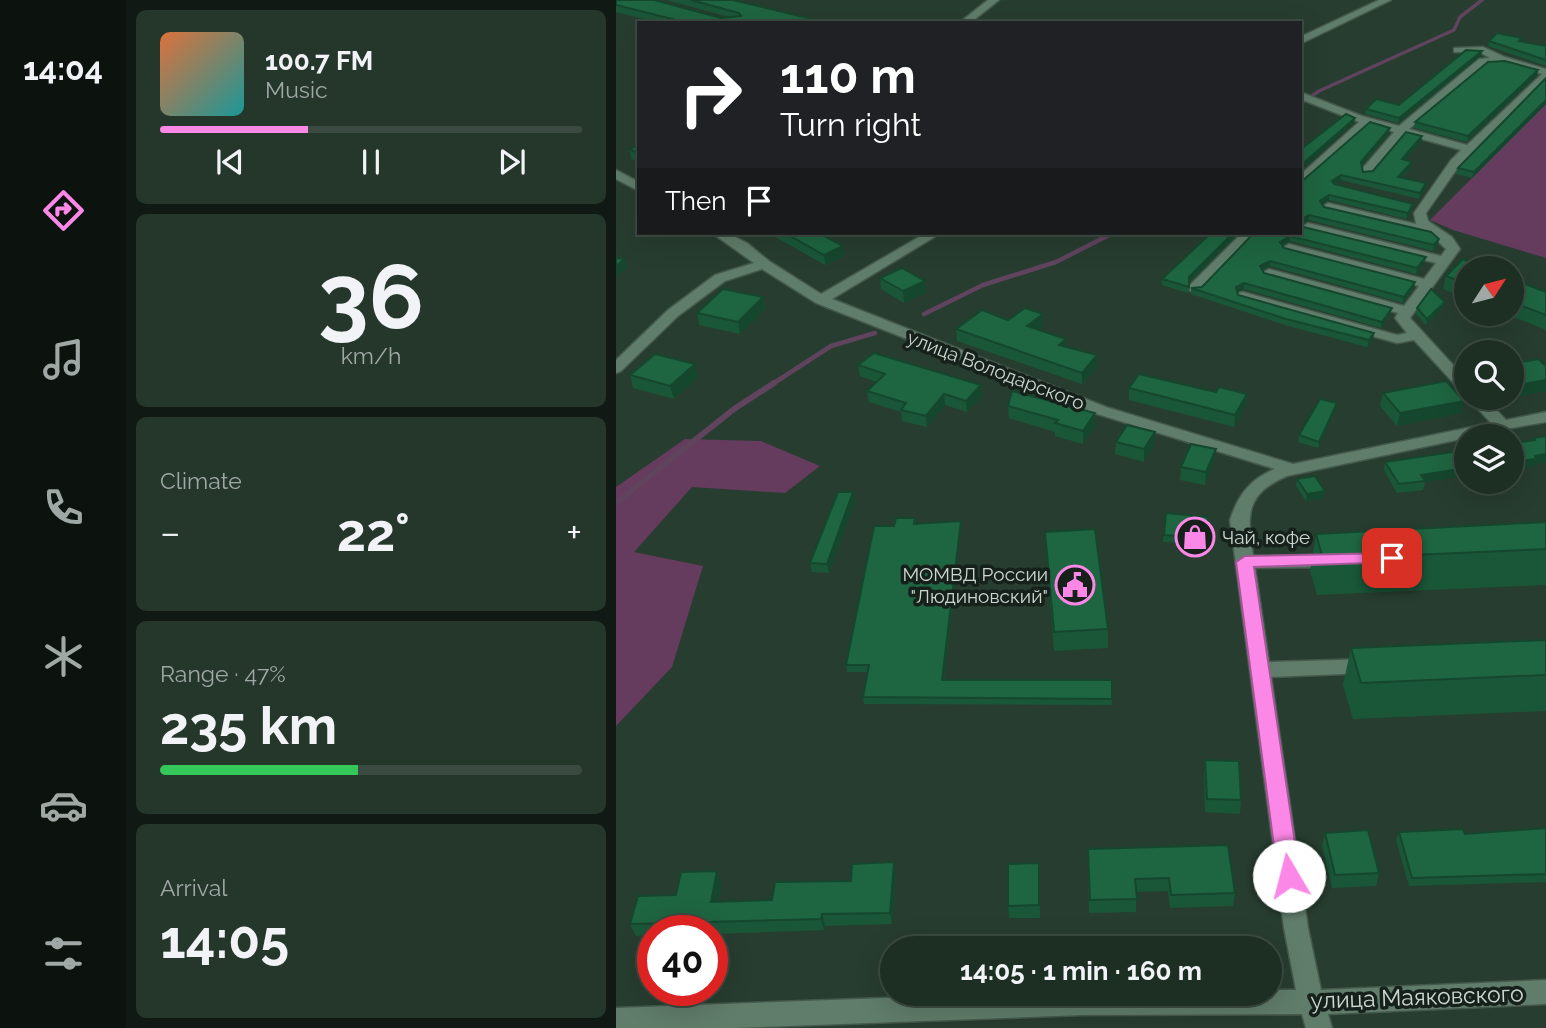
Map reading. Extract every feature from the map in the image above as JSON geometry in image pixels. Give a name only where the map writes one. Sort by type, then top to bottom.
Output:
[{"type":"street","points":[[967,21],[995,0]]},
{"type":"street","points":[[1302,40],[1387,0]]},
{"type":"street","points":[[1458,50],[1483,50],[1546,75]]},
{"type":"street","points":[[1366,172],[1402,130],[1483,61],[1504,60]]},
{"type":"street","points":[[1454,375],[1402,318],[1453,249],[1447,240],[1422,223],[1418,205],[1455,163],[1546,75]]},
{"type":"street","points":[[1302,96],[1367,120],[1469,149]]},
{"type":"street","points":[[1302,179],[1367,120]]},
{"type":"street","points":[[616,174],[637,186]]},
{"type":"street","points":[[1328,207],[1436,233]]},
{"type":"street","points":[[1308,227],[1444,261]]},
{"type":"street","name":"улица Володарского","points":[[722,235],[821,300],[1100,410],[1292,469]]},
{"type":"street","points":[[821,300],[932,235]]},
{"type":"street","points":[[1195,288],[1248,235]]},
{"type":"street","points":[[1289,248],[1427,284]]},
{"type":"street","points":[[616,368],[673,313],[720,278],[764,264]]},
{"type":"street","points":[[1269,273],[1407,311]]},
{"type":"street","points":[[1243,296],[1397,339],[1418,335]]},
{"type":"street","points":[[1487,410],[1500,424]]},
{"type":"street","name":"улица Володарского","points":[[1512,424],[1546,417]]},
{"type":"street","name":"улица Володарского","points":[[1319,1028],[1296,928],[1239,520],[1244,501],[1254,488],[1270,476],[1292,469],[1454,436]]},
{"type":"street","points":[[1245,562],[1355,560]]},
{"type":"street","points":[[1260,670],[1393,665]]},
{"type":"street","name":"улица Маяковского","points":[[616,1020],[1082,1003],[1365,1002],[1546,992]]},
{"type":"shaded area","points":[[1546,104],[1546,258],[1453,230],[1430,220]]},
{"type":"shaded area","points":[[685,439],[761,441],[820,466],[785,493],[692,487],[634,552],[703,566],[672,667],[616,726],[616,487]]},
{"type":"building","points":[[616,0],[654,0],[721,18],[741,16],[739,13],[691,0],[733,0],[820,21],[680,21],[616,5]]},
{"type":"building","points":[[1497,33],[1546,46],[1546,60],[1489,41]]},
{"type":"building","points":[[1466,50],[1482,51],[1399,118],[1366,109],[1376,99],[1399,105]]},
{"type":"building","points":[[1505,61],[1538,70],[1468,136],[1415,122],[1488,62]]},
{"type":"building","points":[[1546,78],[1546,100],[1474,172],[1458,168]]},
{"type":"building","points":[[1346,114],[1355,118],[1302,164],[1302,148]]},
{"type":"building","points":[[1370,122],[1390,128],[1361,162],[1363,172],[1373,171],[1406,132],[1422,136],[1402,159],[1412,162],[1398,177],[1426,183],[1420,193],[1341,175],[1332,181],[1334,184],[1413,204],[1408,213],[1329,195],[1320,201],[1324,207],[1431,232],[1439,239],[1434,245],[1309,215],[1302,219],[1302,181]]},
{"type":"building","points":[[1302,225],[1426,257],[1417,268],[1290,236],[1280,242],[1284,248],[1415,282],[1404,297],[1270,261],[1260,266],[1264,273],[1392,308],[1382,322],[1244,283],[1236,287],[1238,295],[1374,333],[1369,340],[1286,319],[1191,288],[1202,287],[1252,235],[1302,235]]},
{"type":"building","points":[[789,235],[823,235],[843,246],[824,255]]},
{"type":"building","points":[[1209,235],[1231,235],[1189,277],[1189,287],[1162,279]]},
{"type":"building","points":[[616,258],[625,259],[616,266]]},
{"type":"building","points":[[902,268],[925,281],[903,291],[880,278]]},
{"type":"building","points":[[1454,268],[1454,279],[1446,276]]},
{"type":"building","points":[[1524,284],[1546,292],[1546,315],[1524,307]]},
{"type":"building","points":[[723,289],[763,297],[738,322],[697,313]]},
{"type":"building","points":[[1431,289],[1445,302],[1427,319],[1417,308]]},
{"type":"building","points":[[1025,308],[1043,314],[1027,326],[1066,339],[1059,345],[1097,355],[1082,373],[956,329],[982,310],[1008,320]]},
{"type":"building","points":[[874,353],[981,385],[966,401],[944,394],[926,416],[901,410],[906,403],[867,391],[885,374],[858,365]]},
{"type":"building","points":[[655,354],[695,364],[670,386],[630,375]]},
{"type":"building","points":[[1538,359],[1546,366],[1546,380],[1524,384],[1524,362]]},
{"type":"building","points":[[1139,374],[1216,392],[1219,387],[1247,394],[1235,415],[1129,388]]},
{"type":"building","points":[[1446,381],[1454,390],[1454,403],[1400,413],[1383,393]]},
{"type":"building","points":[[1012,391],[1095,413],[1083,431],[1055,423],[1058,420],[1008,406]]},
{"type":"building","points":[[1320,399],[1337,403],[1319,442],[1299,435]]},
{"type":"building","points":[[1127,425],[1155,432],[1144,449],[1116,442]]},
{"type":"building","points":[[1546,436],[1546,454],[1524,460],[1524,441],[1535,440],[1534,438]]},
{"type":"building","points":[[1191,444],[1216,449],[1206,472],[1181,467]]},
{"type":"building","points":[[1454,452],[1454,470],[1421,475],[1425,481],[1399,484],[1385,462]]},
{"type":"building","points":[[1315,476],[1325,491],[1307,494],[1297,479]]},
{"type":"building","points":[[838,492],[853,492],[827,564],[810,563]]},
{"type":"building","points":[[1166,513],[1208,517],[1207,538],[1164,535]]},
{"type":"building","points":[[896,518],[915,518],[914,524],[961,521],[942,680],[1112,680],[1112,699],[863,697],[869,665],[846,665],[874,526],[894,526]]},
{"type":"building","points":[[1546,522],[1546,549],[1323,559],[1316,534]]},
{"type":"building","points":[[1095,529],[1108,629],[1054,632],[1045,532]]},
{"type":"building","points":[[1546,640],[1546,675],[1361,683],[1351,648]]},
{"type":"building","points":[[1205,760],[1239,761],[1241,800],[1207,799]]},
{"type":"building","points":[[1546,828],[1546,874],[1412,878],[1399,832],[1463,829],[1465,834]]},
{"type":"building","points":[[1368,830],[1379,873],[1335,875],[1325,833]]},
{"type":"building","points":[[1228,845],[1235,893],[1171,895],[1169,878],[1135,879],[1137,899],[1090,900],[1088,849]]},
{"type":"building","points":[[894,862],[890,913],[822,914],[821,919],[728,921],[728,915],[637,915],[637,924],[630,924],[638,896],[676,895],[681,872],[717,871],[711,902],[772,900],[775,882],[851,881],[852,864]]},
{"type":"building","points":[[1039,863],[1039,905],[1008,906],[1008,864]]},
{"type":"waterway","points":[[1302,103],[1319,91],[1454,30],[1460,17],[1482,0]]},
{"type":"waterway","points":[[924,314],[983,285],[1056,262],[1109,235]]},
{"type":"waterway","points":[[771,385],[831,346],[875,333]]},
{"type":"waterway","points":[[616,503],[734,409],[774,383]]},
{"type":"place","name":"Чай, кофе","points":[[1195,537]]},
{"type":"place","name":"МОМВД России \"Людиновский\"","points":[[1075,585]]},
{"type":"route","points":[[1289,876],[1245,562],[1392,558]]}]
